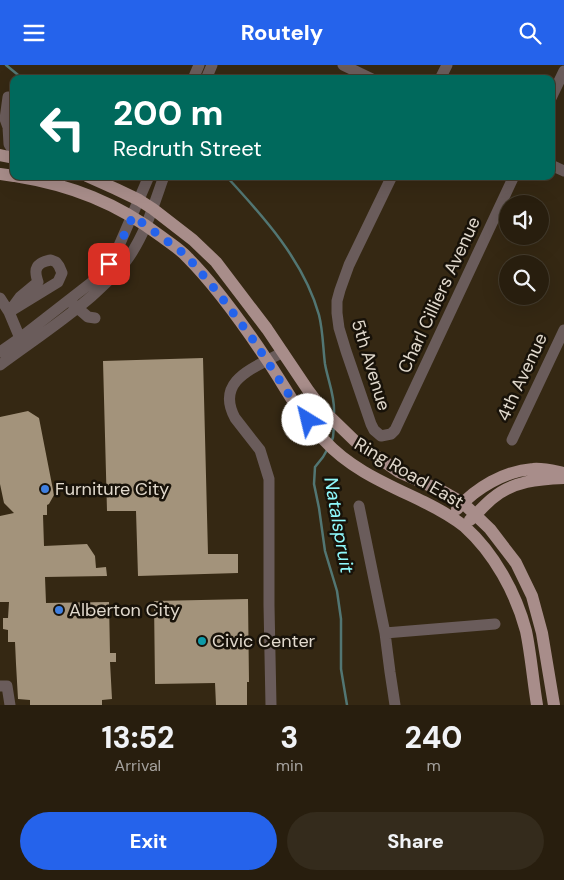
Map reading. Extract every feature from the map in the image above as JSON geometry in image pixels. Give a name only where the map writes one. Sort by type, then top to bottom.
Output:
[{"type":"main road","name":"Ring Road East","points":[[34,180],[84,193],[112,205],[133,216],[186,255],[219,294],[268,361],[299,410],[325,441],[350,463],[371,476],[434,507],[463,526],[478,539],[496,563],[514,596],[526,631],[537,705]]},
{"type":"main road","name":"Ring Road East","points":[[96,180],[139,200],[153,209],[193,239],[216,262],[267,329],[308,390],[340,429],[399,472],[442,491],[463,503],[490,529],[516,563],[532,596],[542,633],[554,705]]},
{"type":"main road","points":[[450,517],[463,503],[486,485],[504,475],[533,469],[548,469],[564,473]]},
{"type":"main road","points":[[463,526],[504,489],[522,482],[564,477]]},
{"type":"street","points":[[343,65],[364,75]]},
{"type":"street","points":[[555,90],[564,71]]},
{"type":"street","points":[[8,97],[7,122],[10,146]]},
{"type":"street","points":[[73,304],[109,264],[133,216],[147,180]]},
{"type":"street","points":[[0,365],[22,342],[73,304],[100,289],[123,265],[138,242],[146,225],[163,180]]},
{"type":"street","name":"5th Avenue","points":[[390,180],[349,265],[337,301],[337,313],[339,328],[346,351],[374,430],[381,436],[391,434],[395,429]]},
{"type":"street","name":"Charl Cilliers Avenue","points":[[395,429],[512,180]]},
{"type":"street","points":[[51,260],[56,262],[62,273],[58,282],[9,312],[20,297],[38,281],[36,268],[45,261],[51,260]]},
{"type":"street","points":[[0,298],[9,312],[22,342]]},
{"type":"street","points":[[73,304],[88,317],[95,318]]},
{"type":"street","name":"4th Avenue","points":[[512,440],[564,330]]},
{"type":"street","points":[[0,352],[22,342]]},
{"type":"street","points":[[271,705],[269,479],[260,450],[232,412],[230,391],[234,383],[242,375],[283,352]]},
{"type":"street","points":[[359,506],[385,633],[395,705]]},
{"type":"street","points":[[385,633],[495,624]]},
{"type":"street","points":[[0,686],[7,686],[10,705]]},
{"type":"building","points":[[203,358],[208,554],[238,554],[238,573],[138,576],[136,511],[107,511],[103,361]]},
{"type":"building","name":"Alberton City","points":[[28,411],[39,418],[54,495],[47,505],[47,515],[43,515],[44,546],[87,544],[95,556],[96,568],[106,567],[107,576],[45,577],[46,603],[109,602],[110,653],[116,653],[116,662],[110,662],[112,699],[102,700],[102,705],[30,705],[30,700],[18,699],[15,642],[8,642],[8,630],[3,629],[3,618],[8,618],[9,602],[0,602],[0,516],[14,513],[4,503],[0,484],[0,417]]},
{"type":"building","name":"Civic Center","points":[[248,599],[249,682],[247,682],[247,705],[216,705],[215,683],[155,684],[154,601]]},
{"type":"waterway","name":"Natalspruit","points":[[6,65],[18,75]]},
{"type":"waterway","name":"Natalspruit","points":[[230,180],[281,240],[293,258],[312,295],[319,315],[334,413]]},
{"type":"waterway","name":"Natalspruit","points":[[332,440],[334,426]]},
{"type":"waterway","name":"Natalspruit","points":[[327,450],[315,467],[314,484],[325,551],[337,591],[341,619],[341,669],[347,705]]},
{"type":"place","name":"Furniture City","points":[[45,489]]},
{"type":"place","name":"Alberton City","points":[[59,610]]},
{"type":"place","name":"Civic Center","points":[[202,641]]},
{"type":"route","points":[[109,264],[133,216],[186,255],[219,294],[268,361],[299,410],[308,420]]}]
